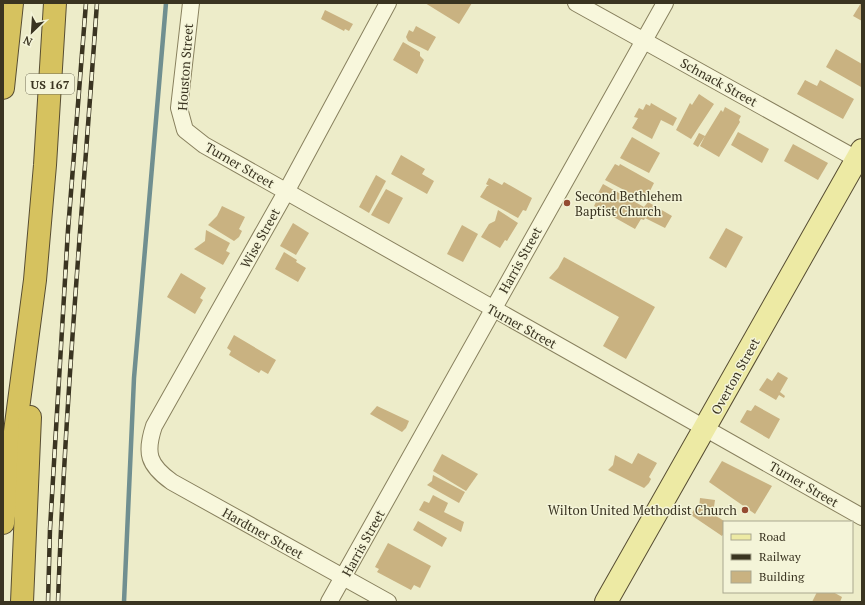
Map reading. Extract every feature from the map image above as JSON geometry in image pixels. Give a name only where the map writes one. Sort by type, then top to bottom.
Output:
[{"type":"highway","points":[[3,88],[12,3]]},
{"type":"highway","name":"US 167","points":[[3,523],[35,280],[45,165],[55,3]]},
{"type":"highway","points":[[22,602],[35,280]]},
{"type":"main road","name":"Overton Street","points":[[606,602],[860,157]]},
{"type":"street","name":"Houston Street","points":[[185,130],[179,108],[191,3]]},
{"type":"street","name":"Wise Street","points":[[149,453],[150,439],[154,426],[286,192],[388,3]]},
{"type":"street","name":"Schnack Street","points":[[576,3],[860,157]]},
{"type":"street","name":"Harris Street","points":[[329,602],[665,3]]},
{"type":"street","name":"Turner Street","points":[[185,130],[204,145],[286,192],[862,517]]},
{"type":"street","name":"Hardtner Street","points":[[149,453],[153,465],[160,474],[172,482],[388,602]]},
{"type":"building","points":[[425,3],[472,3],[459,24]]},
{"type":"building","points":[[862,3],[862,21],[853,16]]},
{"type":"building","points":[[325,10],[353,24],[349,31],[345,29],[344,31],[321,19]]},
{"type":"building","points":[[416,26],[436,37],[428,51],[408,41],[406,37],[409,30],[413,32]]},
{"type":"building","points":[[403,42],[420,52],[420,56],[424,60],[417,74],[393,60]]},
{"type":"building","points":[[836,49],[862,64],[861,87],[826,67]]},
{"type":"building","points":[[805,80],[817,86],[820,80],[854,99],[843,119],[797,94]]},
{"type":"building","points":[[699,94],[714,104],[691,139],[676,130],[690,103],[692,105]]},
{"type":"building","points":[[651,103],[677,118],[673,126],[661,120],[652,139],[632,128],[638,118],[634,117],[639,108],[643,110],[646,104],[650,106]]},
{"type":"building","points":[[725,107],[741,116],[739,120],[740,122],[719,157],[700,146],[721,110],[723,112]]},
{"type":"building","points":[[738,132],[769,149],[762,163],[731,145]]},
{"type":"building","points":[[699,133],[705,136],[698,147],[693,144]]},
{"type":"building","points":[[632,137],[660,153],[649,173],[620,158]]},
{"type":"building","points":[[793,144],[828,163],[818,180],[784,161]]},
{"type":"building","points":[[401,155],[425,169],[422,174],[434,181],[427,194],[391,174]]},
{"type":"building","points":[[615,164],[619,166],[620,164],[654,183],[645,201],[605,180]]},
{"type":"building","points":[[376,175],[386,181],[369,213],[359,207]]},
{"type":"building","points":[[489,178],[502,185],[504,182],[532,198],[526,211],[523,210],[518,218],[480,197],[487,186],[489,186],[486,184]]},
{"type":"building","points":[[603,184],[644,207],[648,202],[672,216],[665,228],[645,218],[644,220],[641,219],[635,229],[594,206],[598,198],[596,197]]},
{"type":"building","points":[[386,189],[403,198],[389,224],[371,215]]},
{"type":"building","points":[[222,206],[245,217],[239,229],[242,231],[239,237],[234,241],[208,225],[217,216]]},
{"type":"building","points":[[498,210],[518,223],[507,241],[505,240],[500,248],[481,237],[489,224],[495,221]]},
{"type":"building","points":[[293,223],[309,233],[296,255],[280,246]]},
{"type":"building","points":[[462,225],[478,234],[463,262],[447,254]]},
{"type":"building","points":[[726,228],[743,237],[726,268],[709,258]]},
{"type":"building","points":[[206,230],[230,243],[226,251],[230,253],[223,265],[194,249],[205,241]]},
{"type":"building","points":[[284,252],[306,268],[298,282],[275,269]]},
{"type":"building","points":[[564,257],[655,307],[626,359],[603,346],[619,317],[549,278],[558,268]]},
{"type":"building","points":[[181,273],[206,288],[200,298],[203,300],[195,314],[167,297]]},
{"type":"building","points":[[234,335],[276,360],[268,374],[261,370],[259,373],[229,355],[231,351],[227,348]]},
{"type":"building","points":[[778,372],[788,378],[780,392],[785,396],[784,398],[779,395],[776,400],[759,390],[767,378],[772,381]]},
{"type":"building","points":[[755,405],[780,419],[769,439],[740,422],[747,410],[751,411]]},
{"type":"building","points":[[377,406],[409,421],[406,428],[402,432],[370,414]]},
{"type":"building","points":[[638,453],[657,463],[649,477],[651,479],[649,483],[644,488],[608,470],[613,465],[615,455],[632,464]]},
{"type":"building","points":[[442,454],[478,474],[466,491],[433,471]]},
{"type":"building","points":[[722,461],[772,486],[755,514],[709,482]]},
{"type":"building","points":[[433,475],[465,492],[459,503],[427,485],[432,481]]},
{"type":"building","points":[[433,495],[448,503],[444,512],[464,522],[461,532],[419,510],[424,501],[429,503]]},
{"type":"building","points":[[700,498],[715,500],[713,514],[724,521],[722,536],[691,515],[695,508],[699,509]]},
{"type":"building","points":[[418,521],[447,538],[442,547],[413,530]]},
{"type":"building","points":[[388,543],[431,566],[420,588],[414,585],[411,590],[377,572],[379,569],[375,567]]},
{"type":"building","points":[[816,593],[835,593],[842,597],[840,602],[812,602]]},
{"type":"waterway","points":[[124,602],[134,378],[166,3]]},
{"type":"railway","points":[[48,602],[50,529],[68,230],[86,3]]},
{"type":"railway","points":[[58,602],[65,452],[97,3]]},
{"type":"place","name":"Second Bethlehem Baptist Church","points":[[567,203]]},
{"type":"place","name":"Wilton United Methodist Church","points":[[745,510]]}]
